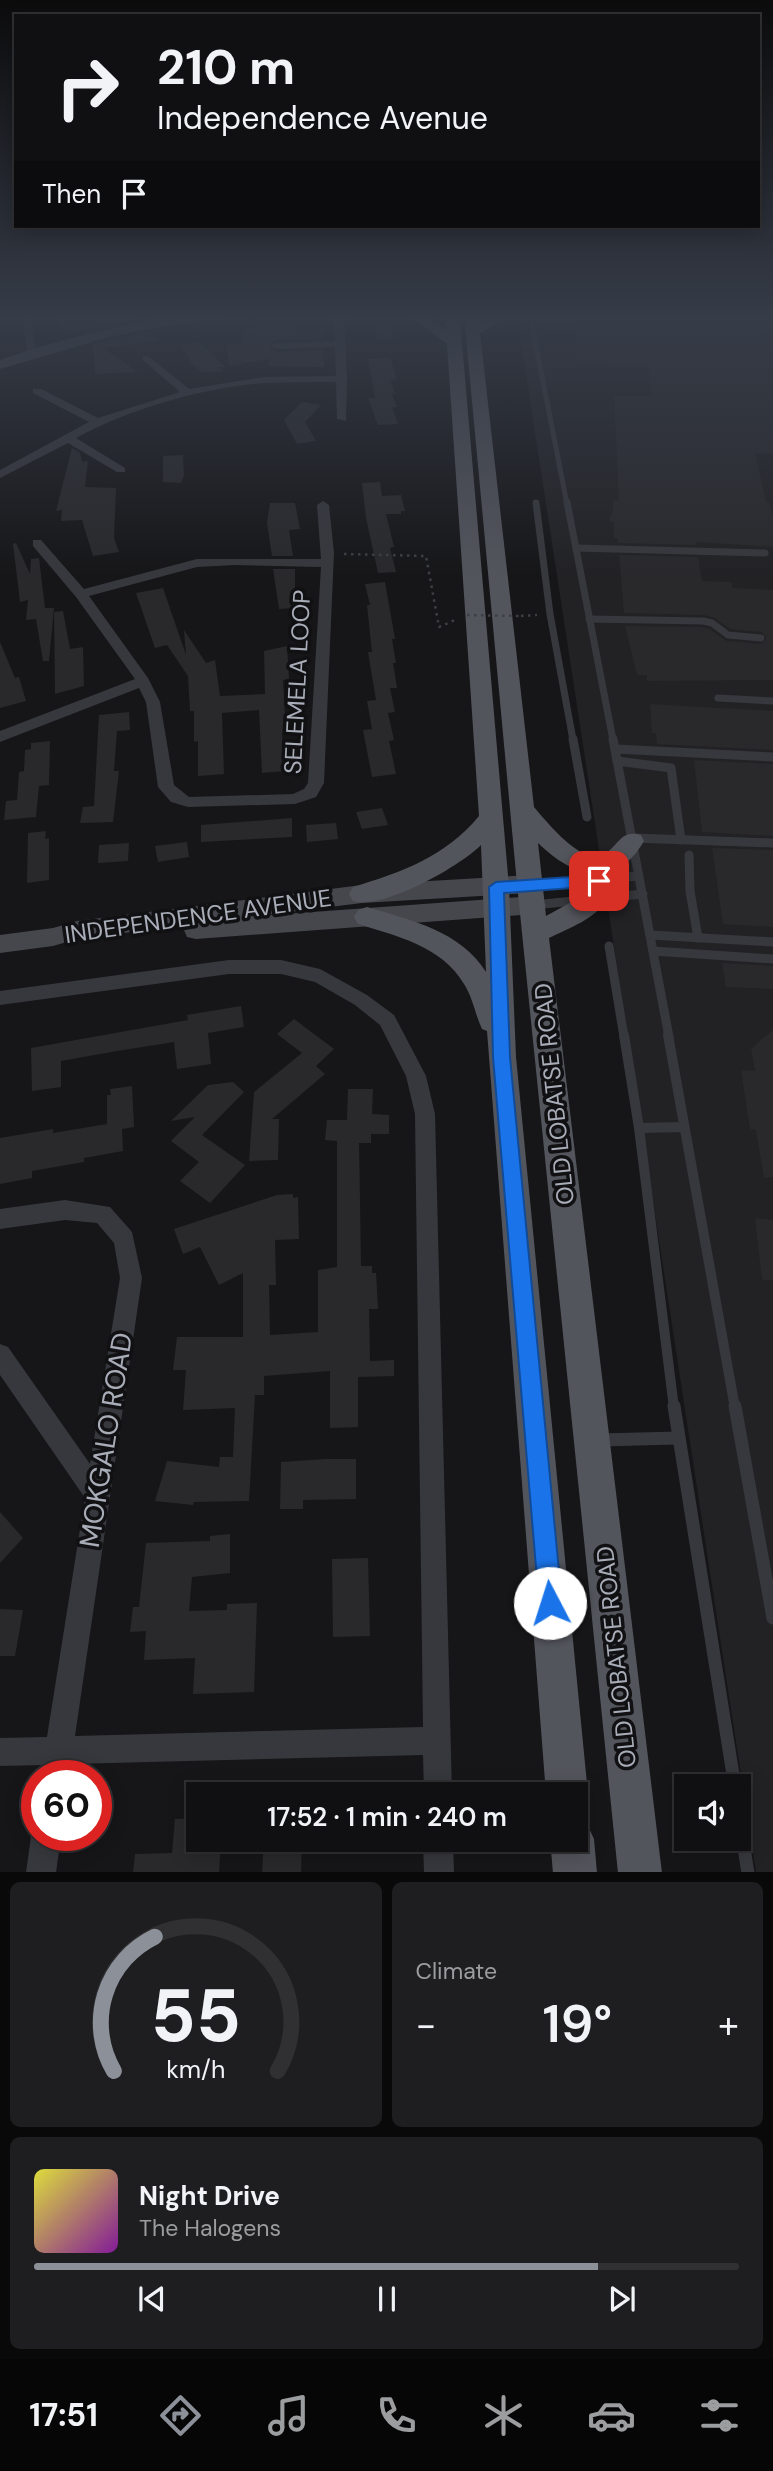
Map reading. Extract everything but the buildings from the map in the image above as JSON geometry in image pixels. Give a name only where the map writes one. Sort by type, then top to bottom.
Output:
[{"type":"main road","name":"OLD LOBATSE ROAD","points":[[467,402],[496,898],[502,1057],[567,1782]]},
{"type":"main road","name":"OLD LOBATSE ROAD","points":[[472,402],[523,810],[640,1872]]},
{"type":"main road","points":[[523,810],[593,881]]},
{"type":"main road","points":[[365,905],[401,882],[446,862],[473,842],[490,818]]},
{"type":"main road","points":[[534,907],[576,913],[593,881],[624,853],[632,840]]},
{"type":"main road","points":[[365,905],[423,934],[464,960],[479,981],[502,1057]]},
{"type":"main road","points":[[573,1852],[575,1872]]},
{"type":"street","points":[[59,402],[97,422]]},
{"type":"street","points":[[0,475],[97,422],[158,402]]},
{"type":"street","points":[[342,402],[342,419]]},
{"type":"street","points":[[66,437],[121,470]]},
{"type":"street","points":[[323,505],[327,558]]},
{"type":"street","points":[[0,737],[144,681],[81,594],[37,543]]},
{"type":"street","name":"SELEMELA LOOP","points":[[81,594],[197,563],[327,558],[316,783],[310,793],[295,799],[188,802],[177,798],[166,787],[153,702],[144,681]]},
{"type":"street","name":"INDEPENDENCE AVENUE","points":[[0,944],[53,937],[80,940],[365,905],[496,898],[534,907]]},
{"type":"street","points":[[0,998],[229,968],[281,967],[320,976],[361,1000],[387,1020],[416,1076],[425,1114],[438,1782]]},
{"type":"street","name":"MOKGALO ROAD","points":[[0,1219],[65,1210],[103,1214],[124,1239],[131,1278],[57,1760]]},
{"type":"street","points":[[0,1354],[98,1496]]},
{"type":"street","points":[[112,1761],[437,1741]]},
{"type":"street","points":[[0,1752],[37,1760]]},
{"type":"street","points":[[41,1872],[44,1851]]},
{"type":"street","points":[[438,1852],[439,1872]]},
{"type":"lane","points":[[547,402],[643,894],[684,1127],[768,1567],[773,1618]]},
{"type":"lane","points":[[536,503],[550,614],[587,817]]},
{"type":"lane","points":[[576,548],[765,553]]},
{"type":"lane","points":[[589,619],[703,621],[712,623],[717,631],[727,636],[761,638]]},
{"type":"lane","points":[[718,698],[773,701]]},
{"type":"lane","points":[[615,749],[773,757]]},
{"type":"lane","points":[[617,761],[671,768],[681,840]]},
{"type":"lane","points":[[632,840],[773,843]]},
{"type":"lane","points":[[689,855],[690,891],[698,938]]},
{"type":"lane","name":"INDEPENDENCE AVENUE","points":[[534,907],[593,881],[639,876]]},
{"type":"lane","name":"INDEPENDENCE AVENUE","points":[[593,881],[643,894]]},
{"type":"lane","points":[[650,935],[773,942]]},
{"type":"lane","points":[[609,946],[639,1128],[678,1438],[732,1774]]},
{"type":"lane","points":[[653,951],[773,959]]},
{"type":"lane","points":[[639,1128],[684,1127]]},
{"type":"lane","points":[[592,1440],[678,1438]]},
{"type":"lane","points":[[745,1851],[748,1872]]},
{"type":"path","points":[[327,558],[426,556],[439,627],[467,615],[522,615]]},
{"type":"shaded area","points":[[530,402],[773,402],[773,1872],[756,1872],[751,1839],[751,1774],[741,1774]]},
{"type":"route","points":[[550,1603],[502,1057],[496,887],[599,881]]}]
